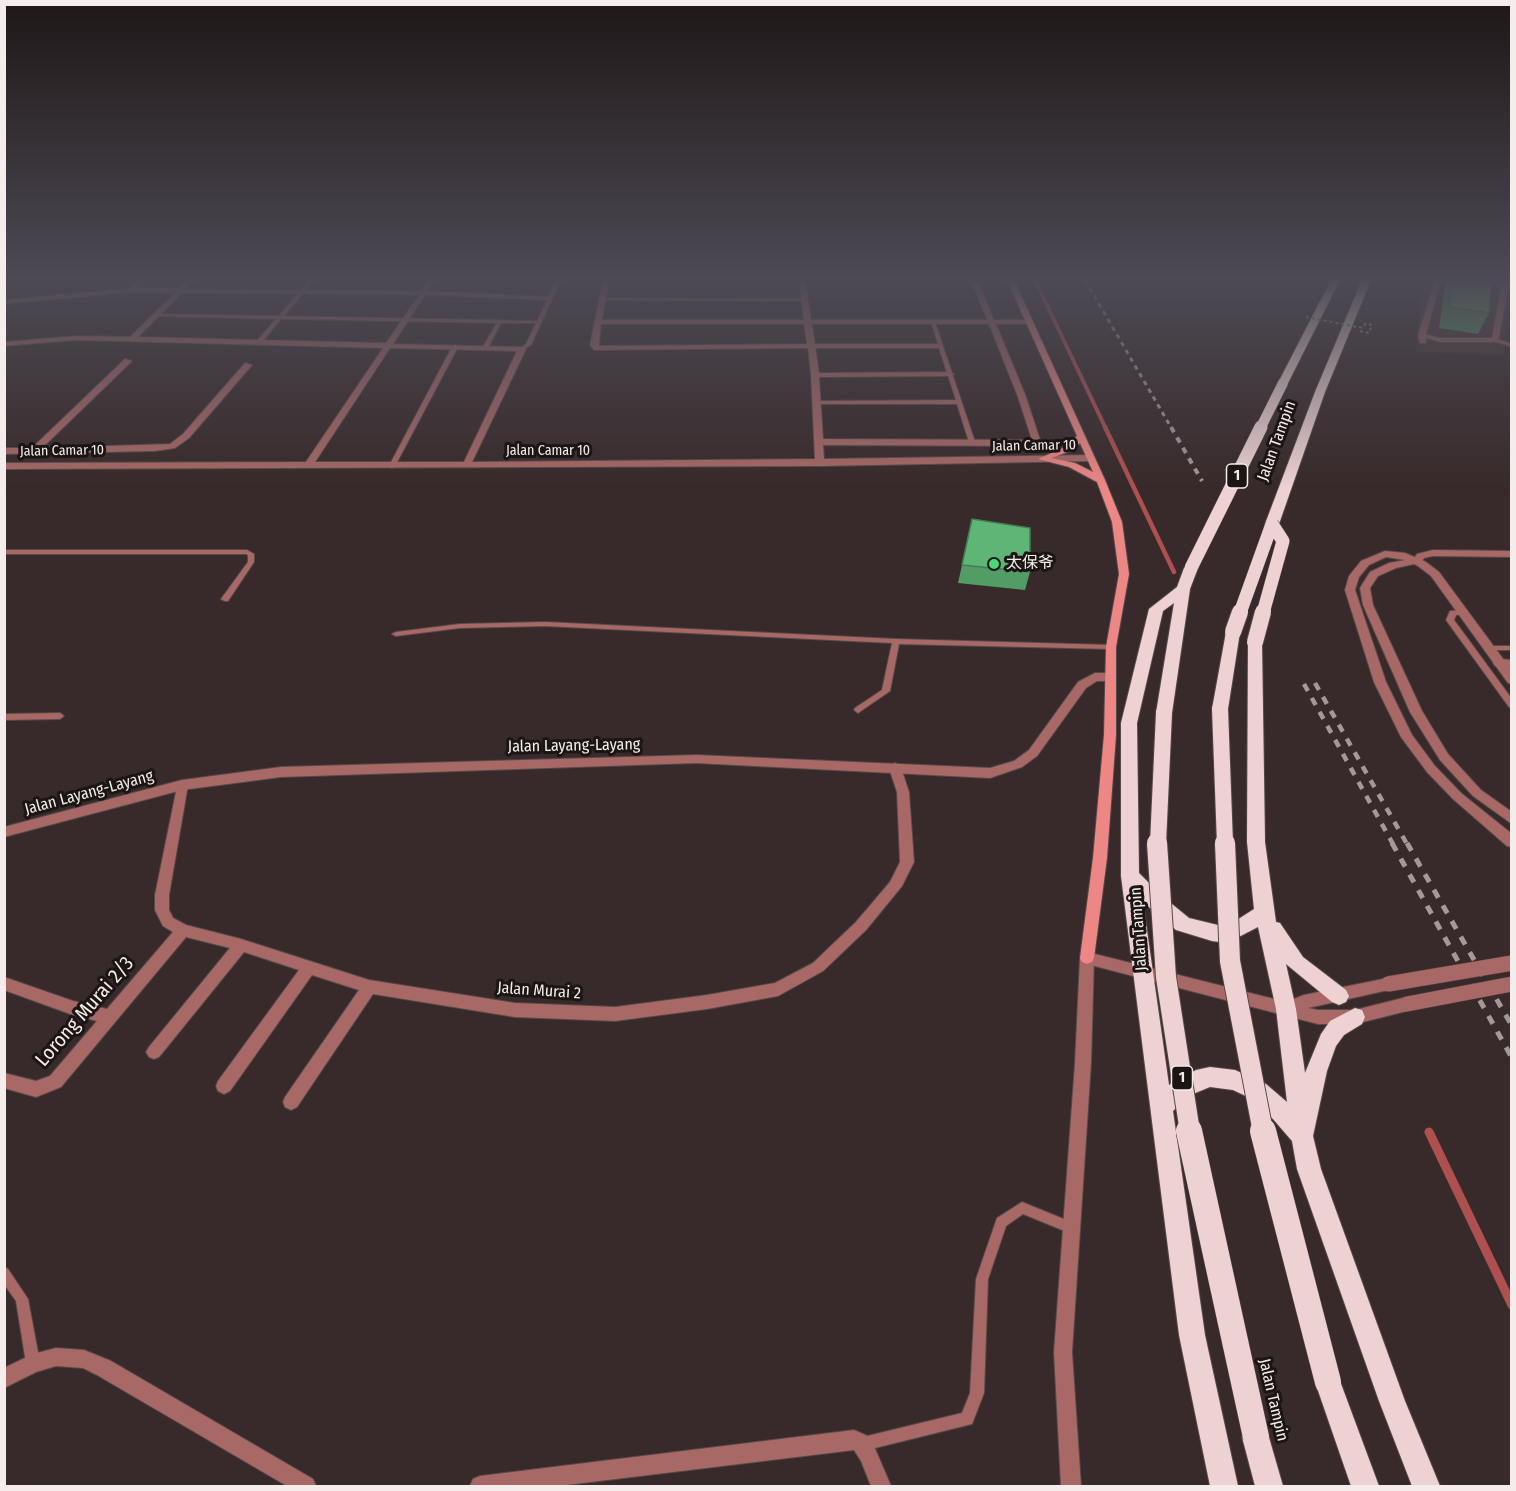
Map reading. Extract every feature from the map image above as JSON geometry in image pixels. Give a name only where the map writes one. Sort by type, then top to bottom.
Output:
[{"type":"highway","name":"Jalan Tampin","points":[[1269,1486],[1194,1161],[1166,977],[1157,836],[1164,713],[1183,589],[1191,568],[1300,350]]},
{"type":"highway","name":"Jalan Tampin","points":[[1338,350],[1320,392],[1233,633],[1220,709],[1230,961],[1264,1136],[1328,1382],[1365,1486]]},
{"type":"highway","points":[[1272,524],[1283,541],[1255,642],[1256,842],[1264,913],[1286,1009],[1302,1136],[1309,1169],[1392,1401],[1426,1486]]},
{"type":"highway","points":[[1183,589],[1156,609],[1129,723],[1130,876],[1192,1335],[1224,1486]]},
{"type":"highway","points":[[1130,876],[1154,901],[1183,924],[1212,933],[1227,935],[1264,913]]},
{"type":"highway","points":[[1264,913],[1296,963],[1339,996]]},
{"type":"highway","points":[[1302,1136],[1316,1071],[1328,1041],[1337,1028],[1355,1017]]},
{"type":"highway","points":[[1161,1108],[1180,1089],[1196,1080],[1210,1077],[1235,1080],[1258,1091],[1281,1111],[1302,1136]]},
{"type":"main road","points":[[1042,350],[1101,480],[1117,522],[1124,574],[1111,647],[1110,735],[1100,858],[1087,958]]},
{"type":"main road","points":[[1042,459],[1068,449],[1082,437]]},
{"type":"main road","points":[[1042,459],[1072,465],[1101,480]]},
{"type":"street","points":[[308,466],[385,350]]},
{"type":"street","points":[[467,464],[522,350]]},
{"type":"street","points":[[812,350],[820,463]]},
{"type":"street","points":[[1002,350],[1023,397],[1042,459]]},
{"type":"street","points":[[35,450],[128,361]]},
{"type":"street","points":[[4,451],[172,446],[186,436],[248,365]]},
{"type":"street","points":[[815,375],[950,374]]},
{"type":"street","points":[[819,442],[1037,443]]},
{"type":"street","name":"Jalan Camar 10","points":[[4,466],[820,463],[1091,458]]},
{"type":"street","points":[[1512,554],[1433,553],[1420,556],[1417,561],[1393,565],[1374,573],[1365,588],[1368,605],[1416,712],[1444,757],[1477,793],[1512,819]]},
{"type":"street","points":[[1512,680],[1505,663],[1488,648],[1435,574],[1417,561],[1401,555],[1385,554],[1365,563],[1354,576],[1350,590],[1380,682],[1407,737],[1431,769],[1457,796],[1512,842]]},
{"type":"street","name":"Jalan Layang-Layang","points":[[4,832],[182,785],[281,772],[696,759],[990,773],[1018,764],[1033,753],[1082,685],[1095,676],[1109,677]]},
{"type":"street","name":"Jalan Murai 2","points":[[182,785],[162,895],[162,910],[168,922],[183,930],[241,945],[369,987],[515,1010],[615,1014],[707,1002],[778,989],[818,967],[861,926],[895,886],[907,862],[903,792],[895,768]]},
{"type":"street","name":"Lorong Murai 2/3","points":[[4,1080],[30,1089],[42,1088],[54,1082],[183,930]]},
{"type":"street","points":[[154,1052],[241,945]]},
{"type":"street","points":[[1071,1486],[1063,1352],[1083,1063],[1087,958],[1318,1017],[1355,1017],[1407,1004],[1512,984]]},
{"type":"street","points":[[1286,1009],[1388,984],[1512,963]]},
{"type":"street","points":[[224,1086],[309,968]]},
{"type":"street","points":[[4,983],[73,1008],[111,1017]]},
{"type":"street","points":[[291,1102],[369,987]]},
{"type":"street","points":[[4,1379],[33,1364],[56,1357],[84,1359],[104,1368],[306,1486]]},
{"type":"street","points":[[483,1486],[854,1442],[870,1455],[881,1486]]},
{"type":"lane","points":[[392,465],[453,350]]},
{"type":"lane","points":[[941,350],[972,442]]},
{"type":"lane","points":[[817,403],[959,402]]},
{"type":"lane","points":[[4,552],[248,552],[252,558],[251,562],[225,599]]},
{"type":"lane","points":[[1463,612],[1453,613],[1450,620],[1512,705]]},
{"type":"lane","points":[[396,634],[460,626],[546,624],[896,641],[1111,647]]},
{"type":"lane","points":[[858,710],[886,691],[896,641]]},
{"type":"lane","points":[[1488,648],[1512,648]]},
{"type":"lane","points":[[4,717],[60,716]]},
{"type":"lane","points":[[854,1442],[967,1419],[977,1393],[982,1279],[1001,1222],[1022,1208],[1071,1228]]},
{"type":"lane","points":[[4,1272],[22,1299],[28,1320],[33,1364]]},
{"type":"shaded area","points":[[1416,350],[1504,350],[1504,354],[1416,352]]},
{"type":"building","points":[[972,519],[1030,528],[1030,572],[962,565]]},
{"type":"waterway","points":[[1068,350],[1106,429]]},
{"type":"waterway","points":[[1105,427],[1174,572]]},
{"type":"waterway","points":[[1429,1132],[1512,1305]]},
{"type":"railway","points":[[1126,350],[1172,429]]},
{"type":"railway","points":[[1171,427],[1202,481]]},
{"type":"railway","points":[[1315,683],[1407,844]]},
{"type":"railway","points":[[1304,684],[1393,844]]},
{"type":"railway","points":[[1392,843],[1512,1058]]},
{"type":"railway","points":[[1407,843],[1512,1026]]},
{"type":"place","name":"太保爷","points":[[994,564]]}]
